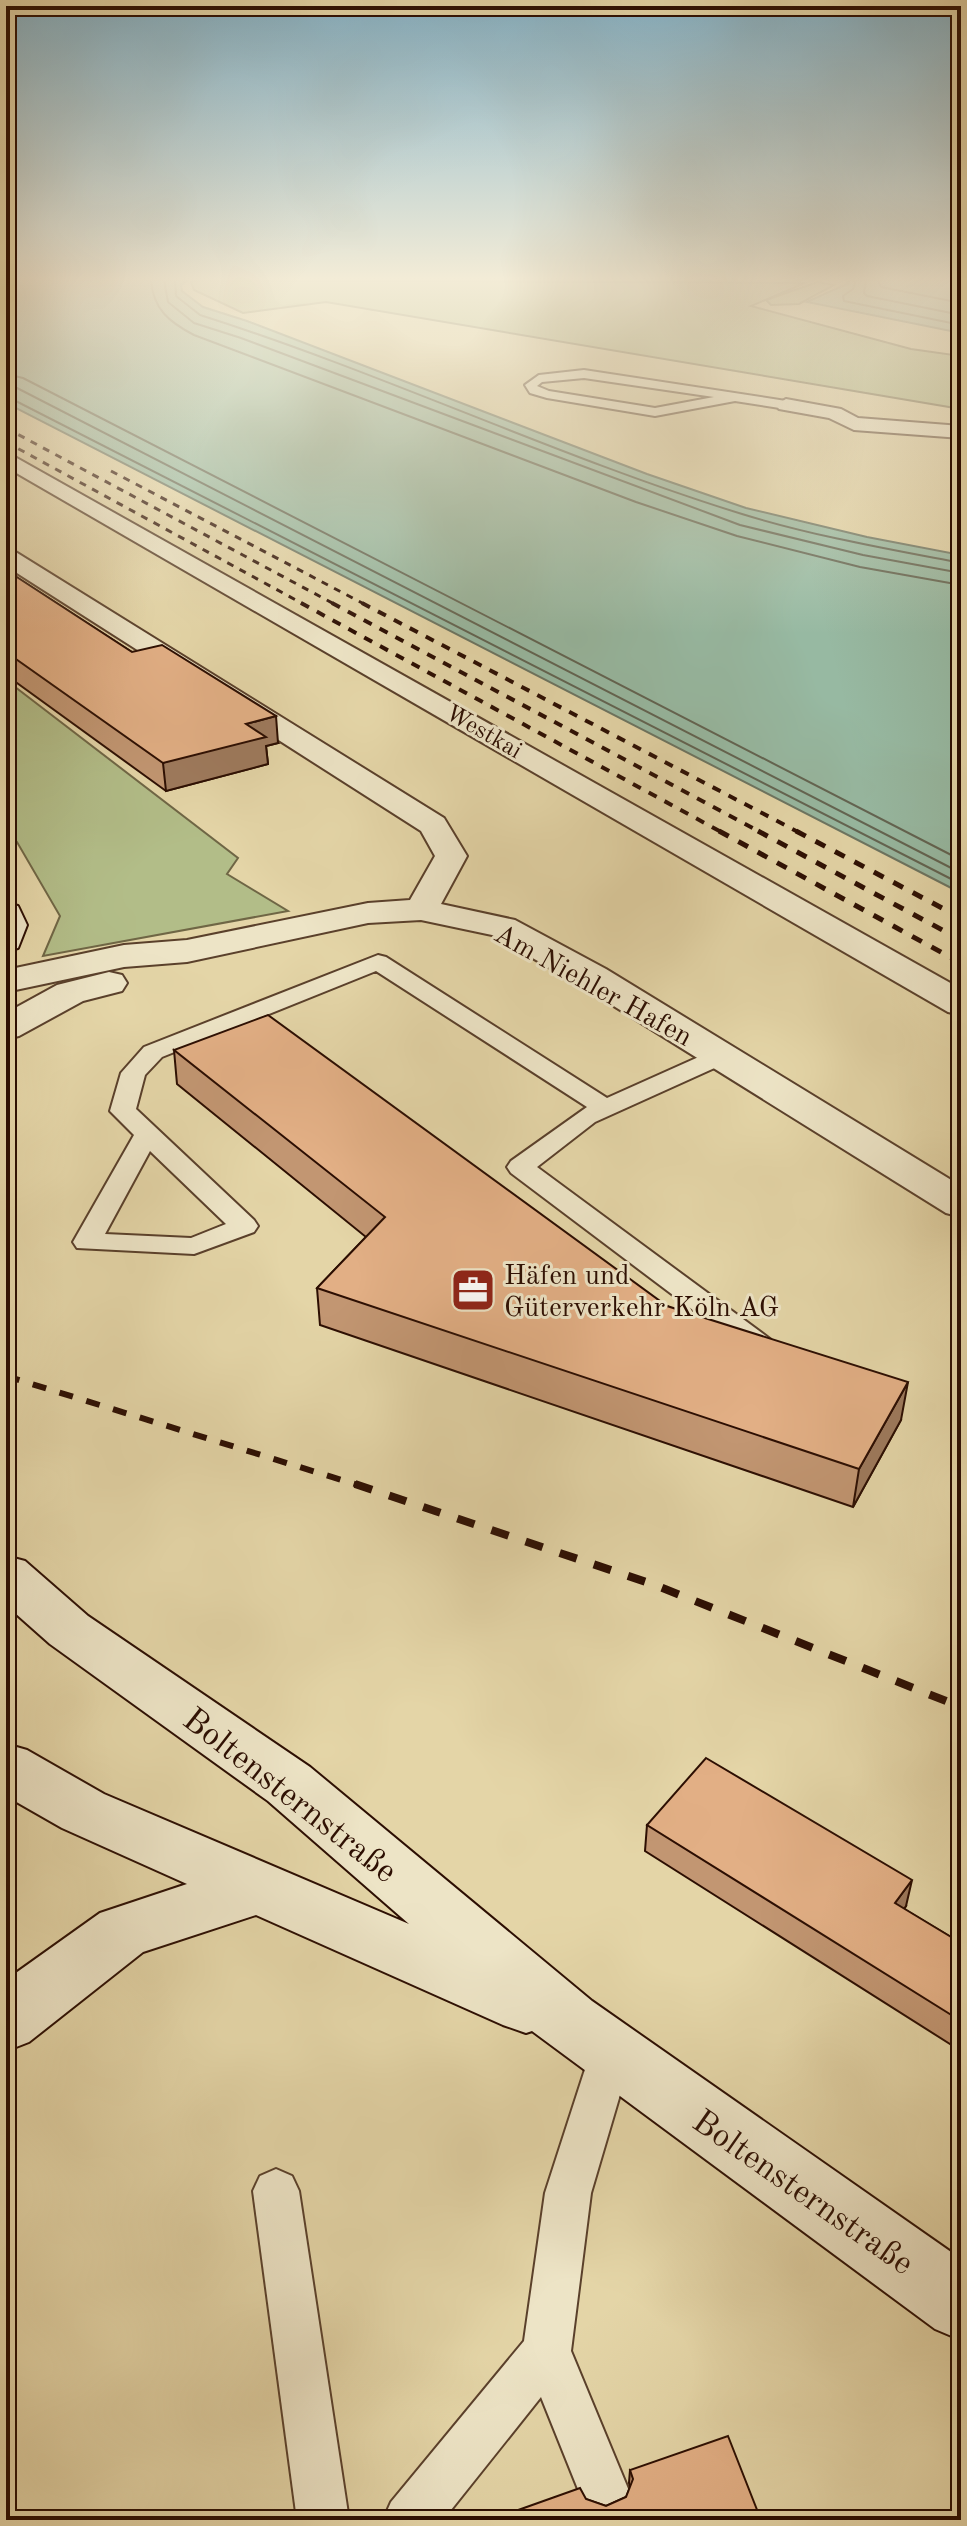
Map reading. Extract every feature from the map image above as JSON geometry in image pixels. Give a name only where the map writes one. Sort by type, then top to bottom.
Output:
[{"type":"street","points":[[786,405],[834,413],[854,424],[961,432]]},
{"type":"street","name":"Westkai","points":[[6,458],[961,1004]]},
{"type":"street","points":[[6,556],[433,825],[451,856],[421,910]]},
{"type":"street","name":"Am Niehler Hafen","points":[[6,981],[124,956],[187,951],[312,922],[368,913],[421,910],[503,927],[593,977],[961,1204]]},
{"type":"street","points":[[6,913],[10,925],[6,941]]},
{"type":"street","name":"Am Niehler Hafen","points":[[6,1028],[70,993],[140,974],[187,951]]},
{"type":"street","name":"Boltensternstraße","points":[[6,1575],[69,1630],[289,1784],[590,2038],[961,2303]]},
{"type":"street","name":"Boltensternstraße","points":[[6,1767],[83,1811],[590,2038]]},
{"type":"street","points":[[6,2021],[122,1932],[258,1888]]},
{"type":"lane","points":[[570,398],[655,412],[680,410],[732,398]]},
{"type":"lane","points":[[742,398],[786,405]]},
{"type":"lane","points":[[147,1134],[87,1242],[194,1246],[244,1226],[123,1111],[133,1073],[153,1052],[378,962],[605,1108]]},
{"type":"lane","points":[[721,1056],[586,1117],[520,1167],[760,1346]]},
{"type":"lane","points":[[590,2038],[547,2351],[604,2491]]},
{"type":"lane","points":[[276,2191],[323,2520]]},
{"type":"lane","points":[[409,2520],[547,2351]]},
{"type":"shaded area","points":[[895,398],[961,398],[961,409]]},
{"type":"shaded area","points":[[6,680],[238,858],[227,874],[288,911],[43,956],[60,916],[17,842],[6,830]]},
{"type":"water","points":[[6,398],[448,398],[647,474],[746,508],[867,537],[961,555],[961,893],[6,403]]},
{"type":"building","points":[[6,570],[132,652],[162,645],[276,716],[246,724],[266,737],[163,763],[6,652]]},
{"type":"building","name":"Häfen und Güterverkehr Köln AG","points":[[268,1015],[667,1306],[908,1382],[859,1469],[317,1288],[385,1217],[174,1050]]},
{"type":"building","points":[[706,1758],[912,1880],[895,1903],[961,1943],[961,2021],[647,1825]]},
{"type":"building","points":[[728,2436],[761,2520],[490,2520],[580,2488],[586,2499],[606,2506],[626,2497],[633,2479],[630,2470]]},
{"type":"railway","points":[[6,428],[336,605]]},
{"type":"railway","points":[[6,442],[305,605]]},
{"type":"railway","points":[[111,471],[366,605]]},
{"type":"railway","points":[[301,603],[723,833]]},
{"type":"railway","points":[[332,603],[762,833]]},
{"type":"railway","points":[[362,603],[800,833]]},
{"type":"railway","points":[[719,831],[961,963]]},
{"type":"railway","points":[[758,831],[961,940]]},
{"type":"railway","points":[[796,831],[961,918]]},
{"type":"railway","points":[[6,1376],[360,1486]]},
{"type":"railway","points":[[355,1484],[360,1486]]},
{"type":"railway","points":[[360,1486],[655,1585],[961,1707]]},
{"type":"place","name":"Häfen und Güterverkehr Köln AG","points":[[473,1290]]}]
